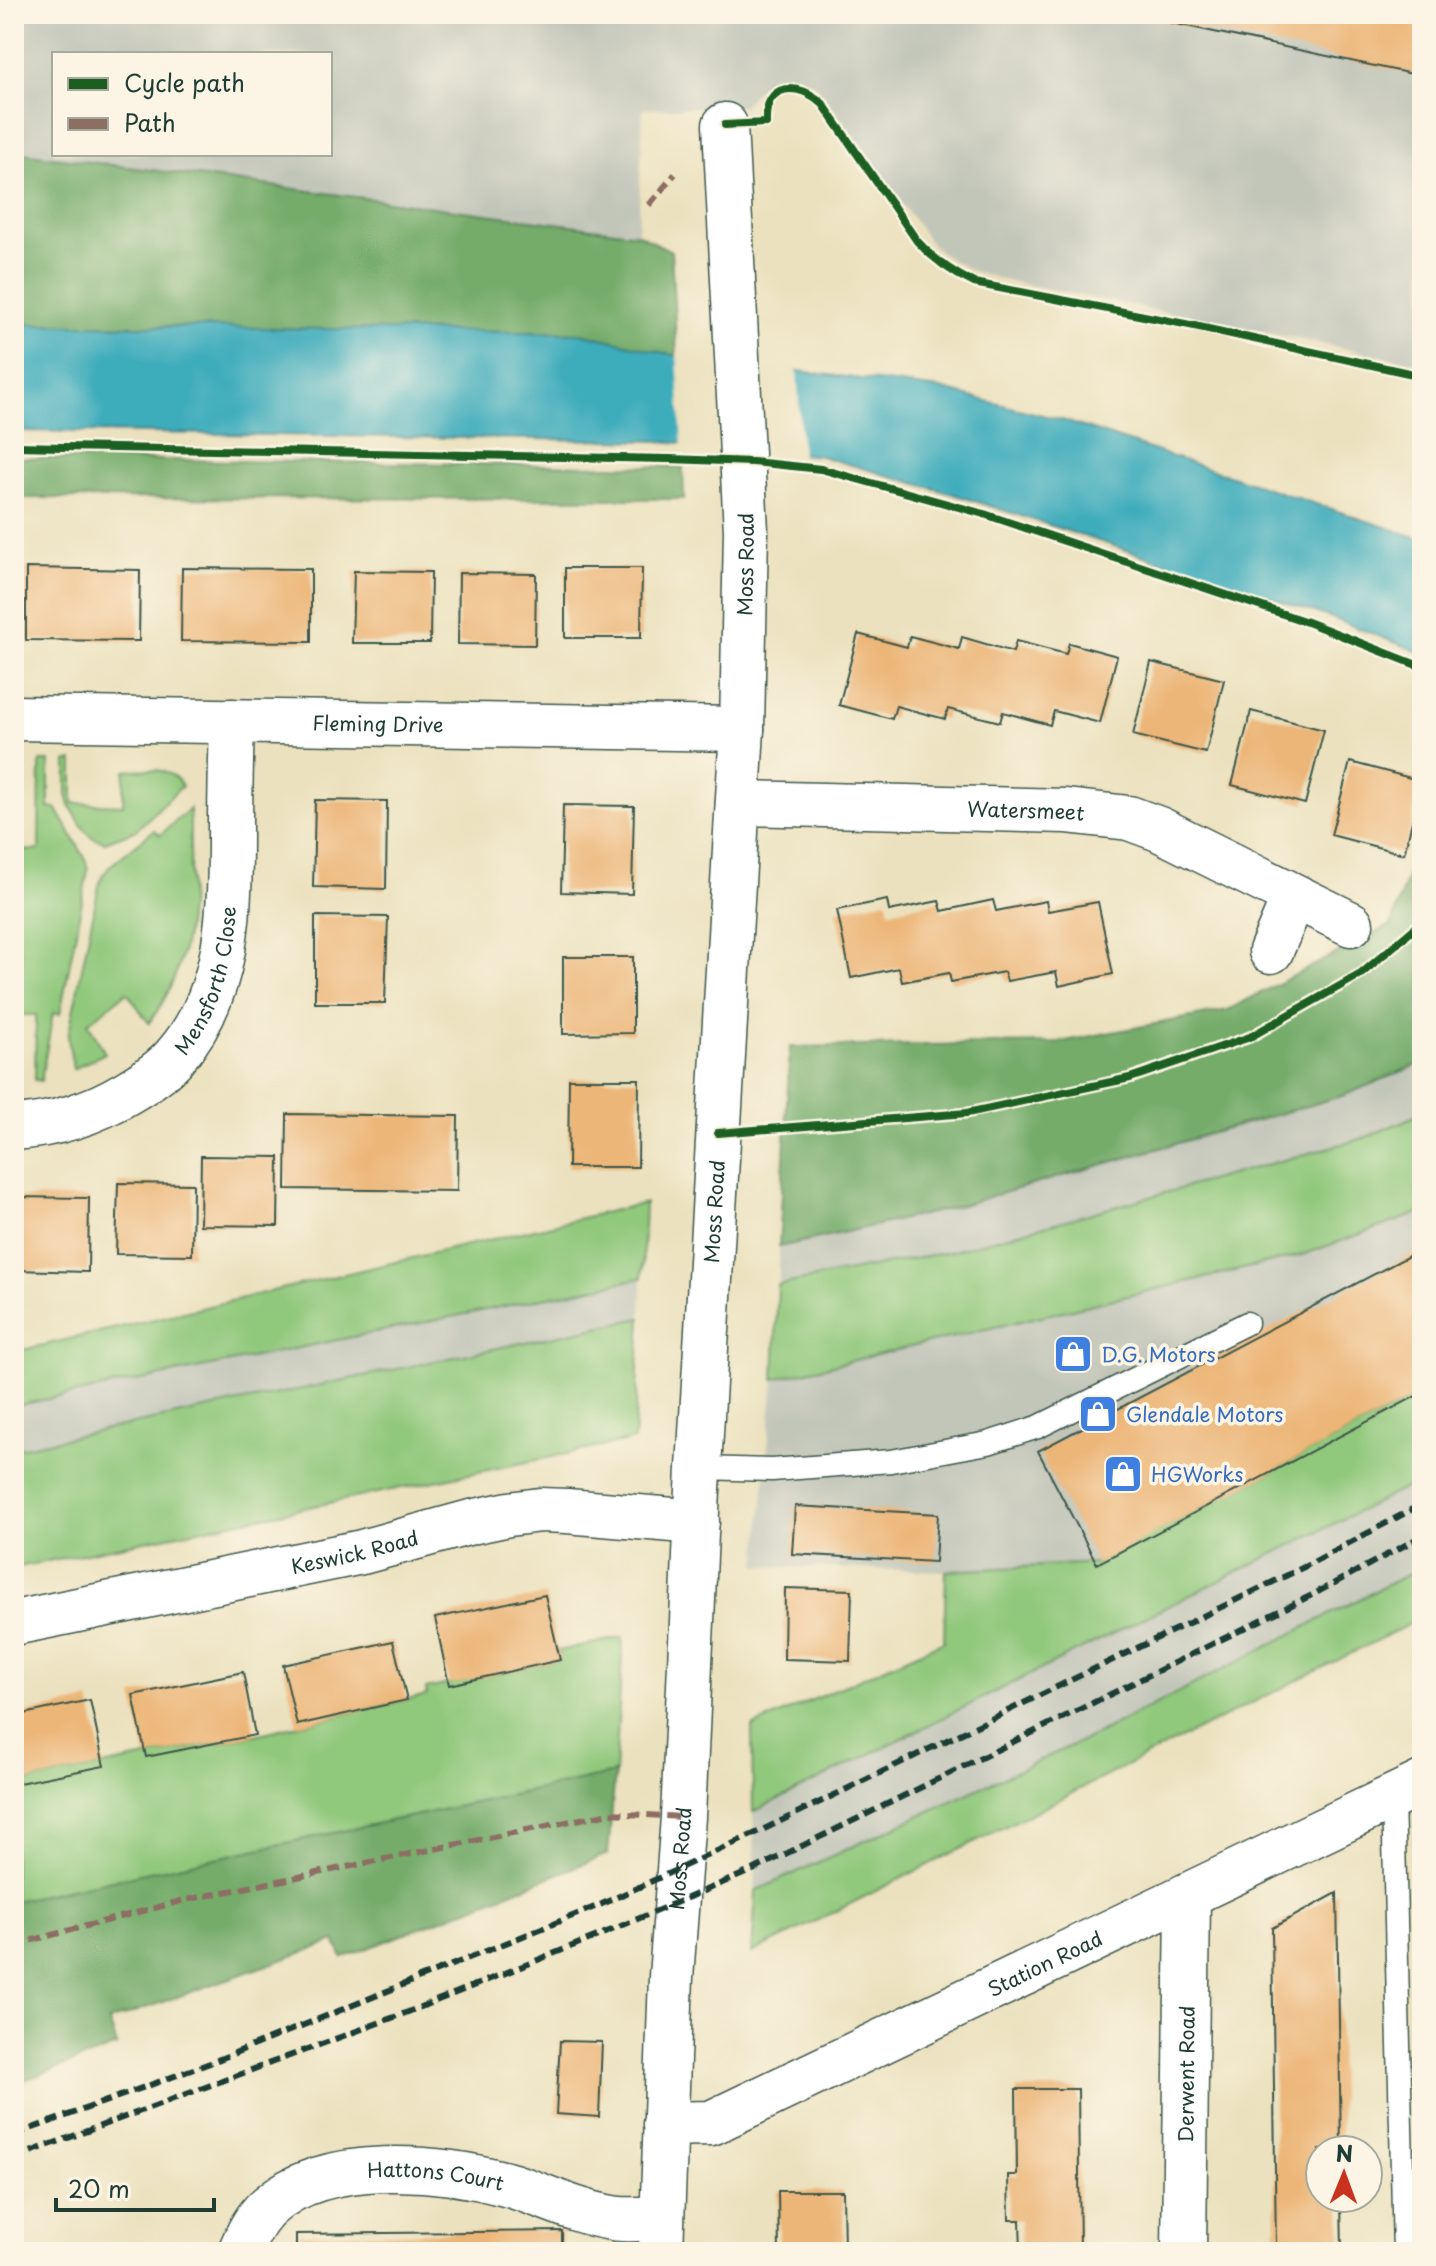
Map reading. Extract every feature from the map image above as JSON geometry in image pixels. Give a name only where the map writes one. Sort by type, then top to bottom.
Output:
[{"type":"street","name":"Moss Road","points":[[661,2235],[699,1468],[742,729],[746,531],[725,125]]},
{"type":"street","name":"Fleming Drive","points":[[14,718],[742,729]]},
{"type":"street","name":"Mensforth Close","points":[[14,1128],[67,1121],[106,1106],[143,1083],[176,1056],[197,1024],[213,989],[230,908],[232,721]]},
{"type":"street","name":"Watersmeet","points":[[738,803],[1066,811],[1129,818],[1159,829],[1351,924]]},
{"type":"street","points":[[1271,951],[1294,897]]},
{"type":"street","name":"Keswick Road","points":[[14,1623],[362,1552],[509,1514],[567,1511],[697,1522]]},
{"type":"street","name":"Station Road","points":[[665,2124],[711,2123],[1408,1790]]},
{"type":"street","name":"Derwent Road","points":[[1184,2252],[1188,1895]]},
{"type":"street","name":"Hattons Court","points":[[240,2252],[250,2228],[270,2205],[310,2184],[370,2169],[410,2168],[503,2183],[661,2235]]},
{"type":"lane","points":[[699,1468],[772,1470],[891,1461],[988,1443],[1038,1427],[1247,1323]]},
{"type":"lane","points":[[1404,2252],[1408,1790]]},
{"type":"shaded area","points":[[14,14],[1422,14],[1422,364],[999,279],[973,271],[931,244],[817,86],[804,79],[773,79],[761,85],[743,106],[643,109],[638,234],[14,152]]},
{"type":"shaded area","points":[[1422,1063],[1422,1113],[1364,1138],[953,1251],[779,1285],[779,1247],[944,1210],[1345,1095]]},
{"type":"shaded area","points":[[1422,1212],[1422,1393],[1097,1563],[946,1571],[757,1566],[774,1379],[1302,1255]]},
{"type":"shaded area","points":[[642,1278],[641,1318],[14,1449],[14,1406]]},
{"type":"shaded area","points":[[1422,1480],[1422,1567],[1099,1733],[756,1891],[753,1812]]},
{"type":"green space","points":[[14,152],[638,234],[671,251],[677,357],[580,333],[14,324]]},
{"type":"green space","points":[[14,458],[683,467],[684,499],[14,498]]},
{"type":"green space","points":[[40,761],[49,761],[49,808],[56,808],[85,858],[88,870],[60,1014],[53,1013],[41,1081],[35,1080],[36,1015],[14,1015],[14,851],[39,850]]},
{"type":"green space","points":[[67,761],[73,761],[73,803],[123,805],[125,770],[164,772],[177,779],[182,786],[135,831],[105,842],[93,838],[84,829],[70,806]]},
{"type":"green space","points":[[190,809],[188,920],[184,947],[165,998],[149,1023],[127,992],[88,1023],[105,1053],[73,1069],[68,1037],[103,875],[154,830],[160,835]]},
{"type":"green space","points":[[1422,832],[1422,1063],[1345,1095],[944,1210],[779,1247],[790,1047],[1055,1043],[1228,1010],[1391,925]]},
{"type":"green space","points":[[1422,1113],[1422,1212],[1302,1255],[774,1379],[778,1285],[953,1251],[1364,1138]]},
{"type":"green space","points":[[645,1203],[642,1278],[14,1406],[14,1352]]},
{"type":"green space","points":[[641,1318],[634,1440],[14,1568],[14,1449]]},
{"type":"green space","points":[[1422,1393],[1422,1480],[753,1812],[752,1727],[944,1641],[946,1571],[1097,1563]]},
{"type":"green space","points":[[1422,1567],[1422,1618],[752,1953],[756,1891],[1099,1733]]},
{"type":"green space","points":[[623,1637],[615,1773],[14,1901],[14,1784],[255,1735],[427,1695],[426,1689],[559,1660],[558,1651]]},
{"type":"green space","points":[[615,1773],[608,1854],[343,1958],[335,1941],[109,2021],[117,2046],[14,2084],[14,1901]]},
{"type":"water","points":[[14,324],[580,333],[673,355],[940,389],[1062,420],[1422,539],[1422,653],[1332,618],[1206,576],[953,494],[820,456],[658,441],[14,431]]},
{"type":"pier","points":[[677,352],[797,368],[802,458],[682,447]]},
{"type":"building","points":[[1422,14],[1422,76],[1134,15]]},
{"type":"building","points":[[26,568],[140,570],[139,641],[26,640]]},
{"type":"building","points":[[182,568],[311,569],[311,642],[181,641]]},
{"type":"building","points":[[565,568],[642,568],[641,638],[565,638]]},
{"type":"building","points":[[354,571],[431,572],[430,643],[352,643]]},
{"type":"building","points":[[459,573],[536,574],[535,645],[458,644]]},
{"type":"building","points":[[858,634],[907,647],[910,636],[959,649],[962,637],[1013,652],[1016,641],[1066,654],[1069,643],[1117,656],[1100,723],[1054,711],[1050,725],[1003,712],[1000,722],[948,709],[945,719],[896,706],[892,719],[839,705]]},
{"type":"building","points":[[1151,662],[1224,680],[1206,753],[1133,735]]},
{"type":"building","points":[[1251,711],[1324,730],[1305,804],[1232,785]]},
{"type":"building","points":[[1350,762],[1422,781],[1404,854],[1331,835]]},
{"type":"building","points":[[315,800],[387,801],[386,889],[313,887]]},
{"type":"building","points":[[563,805],[634,806],[632,894],[561,892]]},
{"type":"building","points":[[887,900],[889,911],[939,901],[942,911],[993,900],[996,911],[1046,901],[1048,911],[1098,902],[1113,974],[1059,986],[1056,972],[1007,981],[1004,972],[951,982],[949,973],[902,982],[899,968],[851,978],[837,910]]},
{"type":"building","points":[[315,916],[388,917],[385,1003],[315,1003]]},
{"type":"building","points":[[563,957],[633,957],[633,1033],[563,1034]]},
{"type":"building","points":[[569,1079],[639,1079],[638,1167],[568,1167]]},
{"type":"building","points":[[287,1114],[458,1116],[457,1191],[286,1189]]},
{"type":"building","points":[[201,1156],[279,1157],[278,1226],[200,1225]]},
{"type":"building","points":[[118,1183],[193,1184],[192,1255],[116,1254]]},
{"type":"building","points":[[14,1197],[89,1198],[88,1272],[14,1270]]},
{"type":"building","points":[[1422,1249],[1422,1393],[1097,1564],[1038,1451]]},
{"type":"building","points":[[795,1506],[938,1514],[935,1562],[792,1554]]},
{"type":"building","points":[[785,1588],[852,1590],[850,1661],[784,1659]]},
{"type":"building","points":[[545,1595],[560,1660],[449,1685],[435,1618]]},
{"type":"building","points":[[393,1641],[407,1700],[297,1725],[283,1665]]},
{"type":"building","points":[[243,1672],[255,1735],[146,1757],[133,1695]]},
{"type":"building","points":[[90,1700],[104,1766],[14,1784],[14,1716]]},
{"type":"building","points":[[1337,1893],[1341,2134],[1304,2134],[1304,2214],[1341,2214],[1342,2252],[1276,2252],[1272,1928]]},
{"type":"building","points":[[560,2041],[602,2042],[599,2117],[556,2114]]},
{"type":"building","points":[[1016,2089],[1078,2089],[1080,2252],[1021,2252],[1020,2220],[1009,2220],[1008,2175],[1017,2175]]},
{"type":"building","points":[[778,2191],[843,2191],[844,2252],[779,2252]]},
{"type":"building","points":[[562,2231],[562,2252],[296,2252],[296,2234]]},
{"type":"railway","points":[[14,2135],[210,2063],[602,1904],[754,1834],[1306,1566],[1422,1504]]},
{"type":"railway","points":[[14,2158],[408,2012],[755,1869],[1312,1595],[1422,1536]]},
{"type":"marked path","points":[[649,205],[675,174]]},
{"type":"marked path","points":[[14,1945],[181,1901],[610,1813],[683,1817]]},
{"type":"cycle path","points":[[725,125],[766,123],[771,100],[785,90],[794,89],[814,97],[823,104],[917,241],[943,265],[974,283],[1190,325],[1422,376]]},
{"type":"cycle path","points":[[14,446],[669,459],[753,462],[821,469],[984,514],[1307,622],[1422,667]]},
{"type":"cycle path","points":[[718,1133],[967,1113],[1130,1078],[1250,1037],[1361,974],[1422,922]]},
{"type":"place","name":"D.G. Motors","points":[[1073,1354]]},
{"type":"place","name":"Glendale Motors","points":[[1098,1414]]},
{"type":"place","name":"HGWorks","points":[[1123,1474]]}]
